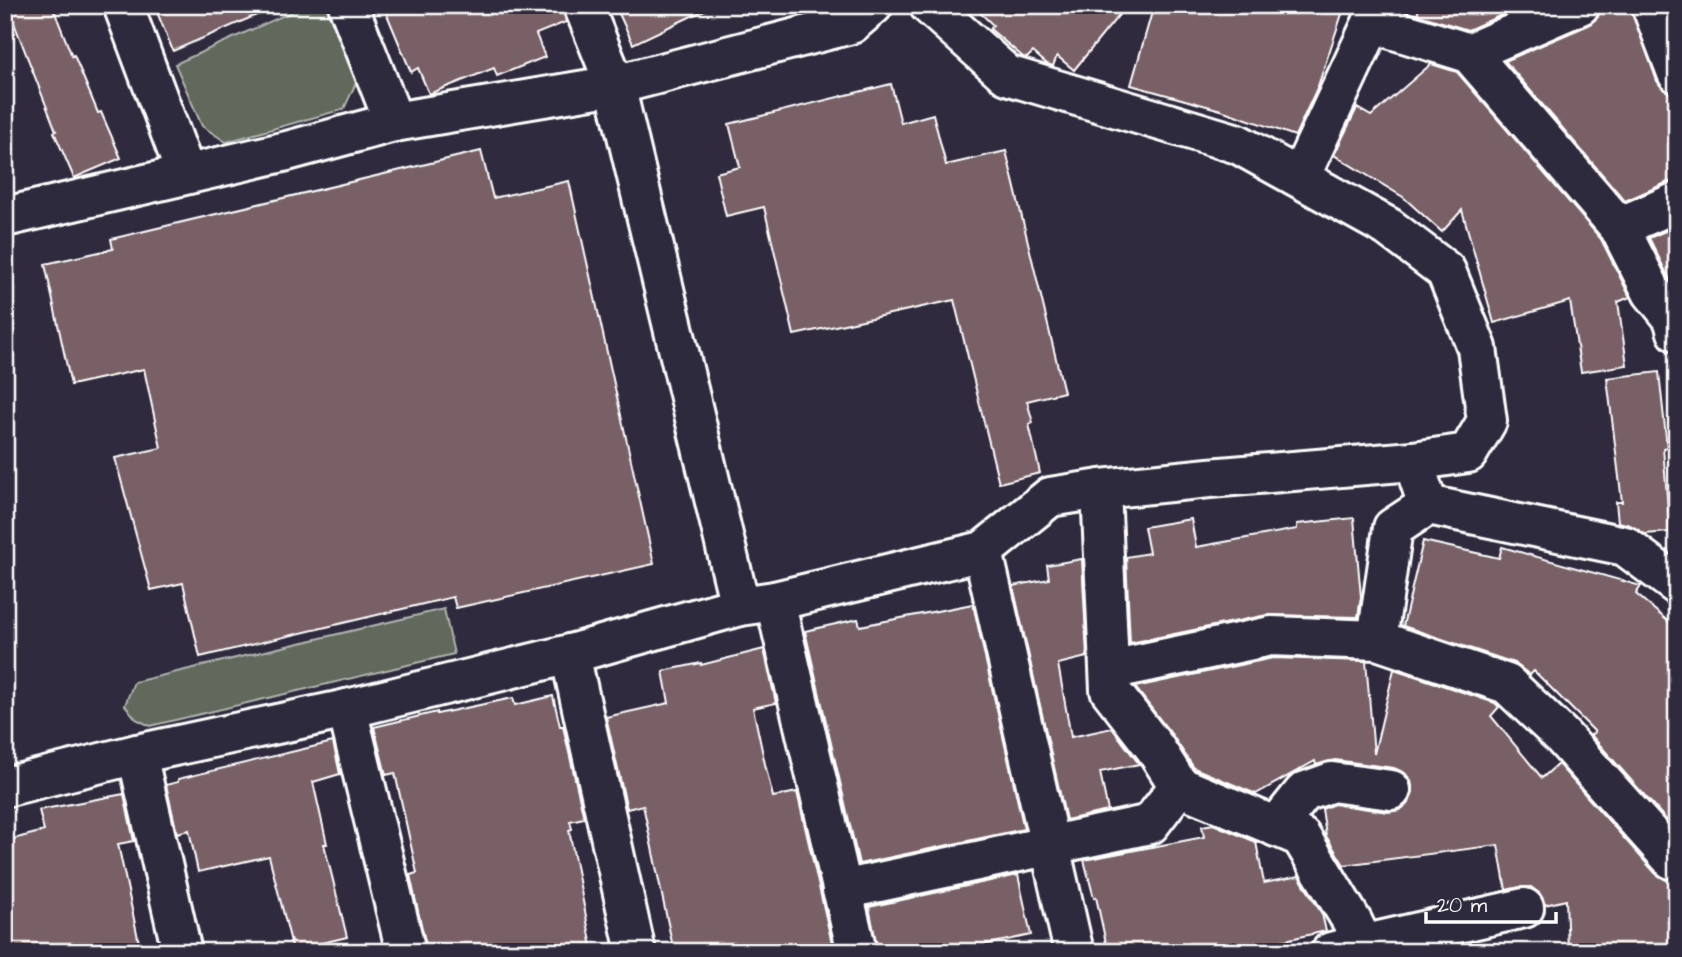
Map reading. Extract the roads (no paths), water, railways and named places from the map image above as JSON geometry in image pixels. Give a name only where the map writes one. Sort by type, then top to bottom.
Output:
[{"type":"street","points":[[123,5],[186,174]]},
{"type":"street","points":[[348,5],[394,122]]},
{"type":"street","points":[[583,5],[615,85],[758,603],[842,890],[857,952]]},
{"type":"street","points":[[5,217],[287,151],[394,122],[615,85],[851,24],[873,5]]},
{"type":"street","points":[[5,787],[137,754],[347,709],[570,654],[758,603],[983,551],[1050,497],[1101,489],[1413,461],[1468,453],[1487,421],[1477,348],[1446,271],[1388,227],[1238,144],[1006,75],[929,5]]},
{"type":"street","points":[[1469,53],[1580,5]]},
{"type":"street","points":[[1651,5],[1677,73]]},
{"type":"street","points":[[1300,177],[1371,23],[1469,53],[1619,227],[1653,292],[1673,318],[1677,332]]},
{"type":"street","points":[[1619,227],[1677,202]]},
{"type":"street","points":[[1413,461],[1428,505]]},
{"type":"street","points":[[1101,489],[1110,690],[1155,748],[1179,786],[1301,838],[1354,949],[1524,908]]},
{"type":"street","points":[[1377,640],[1393,528],[1428,505],[1625,546],[1677,585]]},
{"type":"street","points":[[983,551],[1074,952]]},
{"type":"street","points":[[1110,670],[1272,636],[1377,640],[1507,684],[1561,735],[1672,859],[1677,857]]},
{"type":"street","points":[[570,654],[636,952]]},
{"type":"street","points":[[347,709],[406,952]]},
{"type":"street","points":[[137,754],[181,952]]},
{"type":"street","points":[[1276,827],[1304,792],[1332,782],[1391,790]]},
{"type":"street","points":[[842,890],[1150,824],[1179,786]]}]
